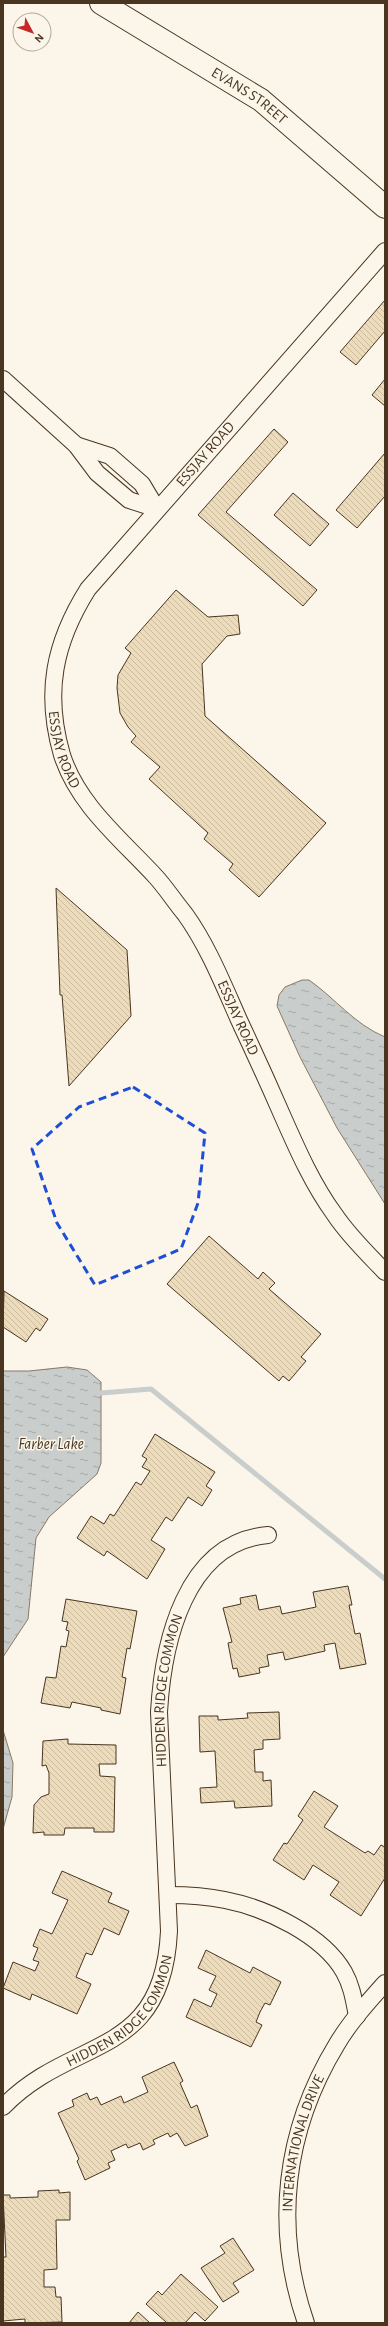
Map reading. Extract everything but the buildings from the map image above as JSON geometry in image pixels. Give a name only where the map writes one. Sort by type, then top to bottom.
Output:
[{"type":"street","name":"EVANS STREET","points":[[101,3],[261,100],[385,207]]},
{"type":"street","name":"ESSJAY ROAD","points":[[385,251],[88,589],[76,608],[62,639],[55,666],[52,687],[53,712],[63,757],[75,785],[93,812],[158,879],[186,916],[202,941],[316,1185],[335,1216],[385,1272]]},
{"type":"street","points":[[3,379],[76,445],[97,473],[129,500],[157,509]]},
{"type":"street","points":[[76,445],[110,456],[142,484],[157,509]]},
{"type":"street","name":"HIDDEN RIDGE COMMON","points":[[3,2107],[10,2090],[110,2043],[126,2032],[142,2015],[155,1995],[164,1975],[168,1953],[168,1895],[159,1712],[161,1679],[167,1646],[186,1597],[206,1564],[219,1552],[236,1542],[268,1534]]},
{"type":"street","points":[[168,1895],[197,1895],[226,1900],[254,1908],[314,1939],[330,1953],[344,1972],[352,1992],[357,2016]]},
{"type":"street","name":"INTERNATIONAL DRIVE","points":[[306,2323],[293,2277],[289,2244],[287,2201],[290,2159],[307,2104],[320,2073],[337,2043],[385,1982]]},
{"type":"highlighted area","points":[[133,1087],[205,1133],[198,1203],[181,1249],[95,1285],[57,1223],[32,1149],[79,1107]]},
{"type":"water","points":[[302,980],[309,980],[354,1018],[374,1032],[385,1037],[385,1204],[337,1128],[300,1057],[277,1006],[279,995],[285,987]]},
{"type":"water","name":"Farber Lake","points":[[67,1367],[87,1370],[101,1382],[101,1463],[97,1474],[49,1517],[36,1538],[28,1619],[3,1657],[3,1371],[29,1371]]},
{"type":"water","points":[[3,1730],[13,1763],[12,1797],[3,1829]]},
{"type":"waterway","points":[[101,1393],[151,1389],[385,1579]]}]
